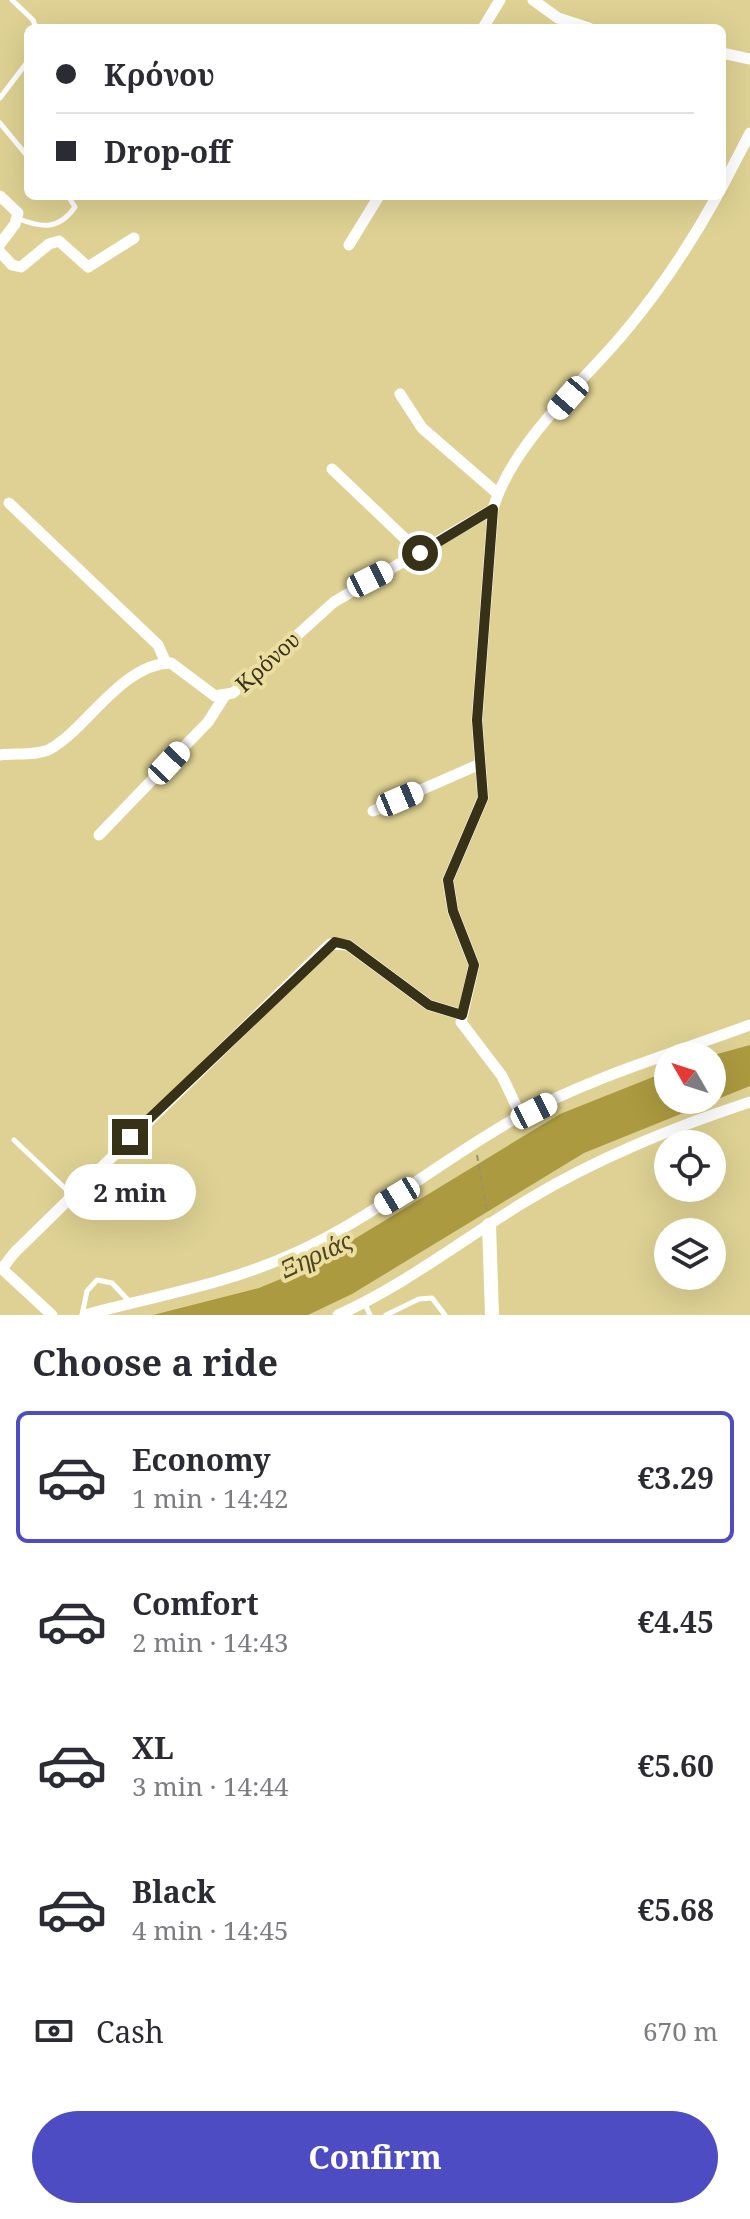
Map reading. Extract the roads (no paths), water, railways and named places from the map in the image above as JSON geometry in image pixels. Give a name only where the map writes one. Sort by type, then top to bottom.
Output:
[{"type":"street","points":[[485,24],[500,0]]},
{"type":"street","points":[[533,0],[558,18],[577,24]]},
{"type":"street","points":[[726,54],[750,59]]},
{"type":"street","points":[[726,179],[750,133]]},
{"type":"street","points":[[0,196],[15,208],[17,219],[0,244]]},
{"type":"street","points":[[349,245],[377,200]]},
{"type":"street","points":[[521,1116],[502,1076],[465,1031],[462,1015],[474,965],[453,911],[448,880],[481,807],[477,712],[493,509],[497,493],[529,444],[667,278],[715,200]]},
{"type":"street","points":[[0,252],[12,265],[21,267],[49,244],[59,241],[88,267],[134,238]]},
{"type":"street","points":[[400,394],[422,428],[497,493]]},
{"type":"street","points":[[332,469],[420,553]]},
{"type":"street","points":[[0,755],[48,750],[116,689],[166,663],[158,645],[9,503]]},
{"type":"street","name":"Κρόνου","points":[[166,663],[212,694],[224,697],[238,689],[334,602],[493,509]]},
{"type":"street","points":[[99,835],[208,722],[224,697]]},
{"type":"street","points":[[373,811],[480,764]]},
{"type":"street","points":[[52,1315],[1,1268],[72,1195],[335,942],[348,945],[429,1005],[462,1015]]},
{"type":"street","points":[[83,1315],[193,1289],[294,1254],[397,1196],[521,1116],[615,1073],[750,1025]]},
{"type":"street","points":[[338,1315],[367,1309],[489,1225],[608,1156],[750,1102]]},
{"type":"street","points":[[489,1225],[492,1315]]},
{"type":"lane","points":[[12,0],[34,24]]},
{"type":"lane","points":[[0,98],[24,66]]},
{"type":"lane","points":[[0,123],[24,152]]},
{"type":"lane","points":[[17,219],[40,227],[54,225],[75,207],[71,200]]},
{"type":"lane","points":[[14,1140],[72,1195]]},
{"type":"lane","points":[[83,1315],[87,1291],[97,1280],[112,1283],[131,1303]]},
{"type":"lane","points":[[386,1315],[419,1299],[432,1298],[445,1315]]},
{"type":"water label","name":"Ξηριάς","points":[[316,1254]]}]
